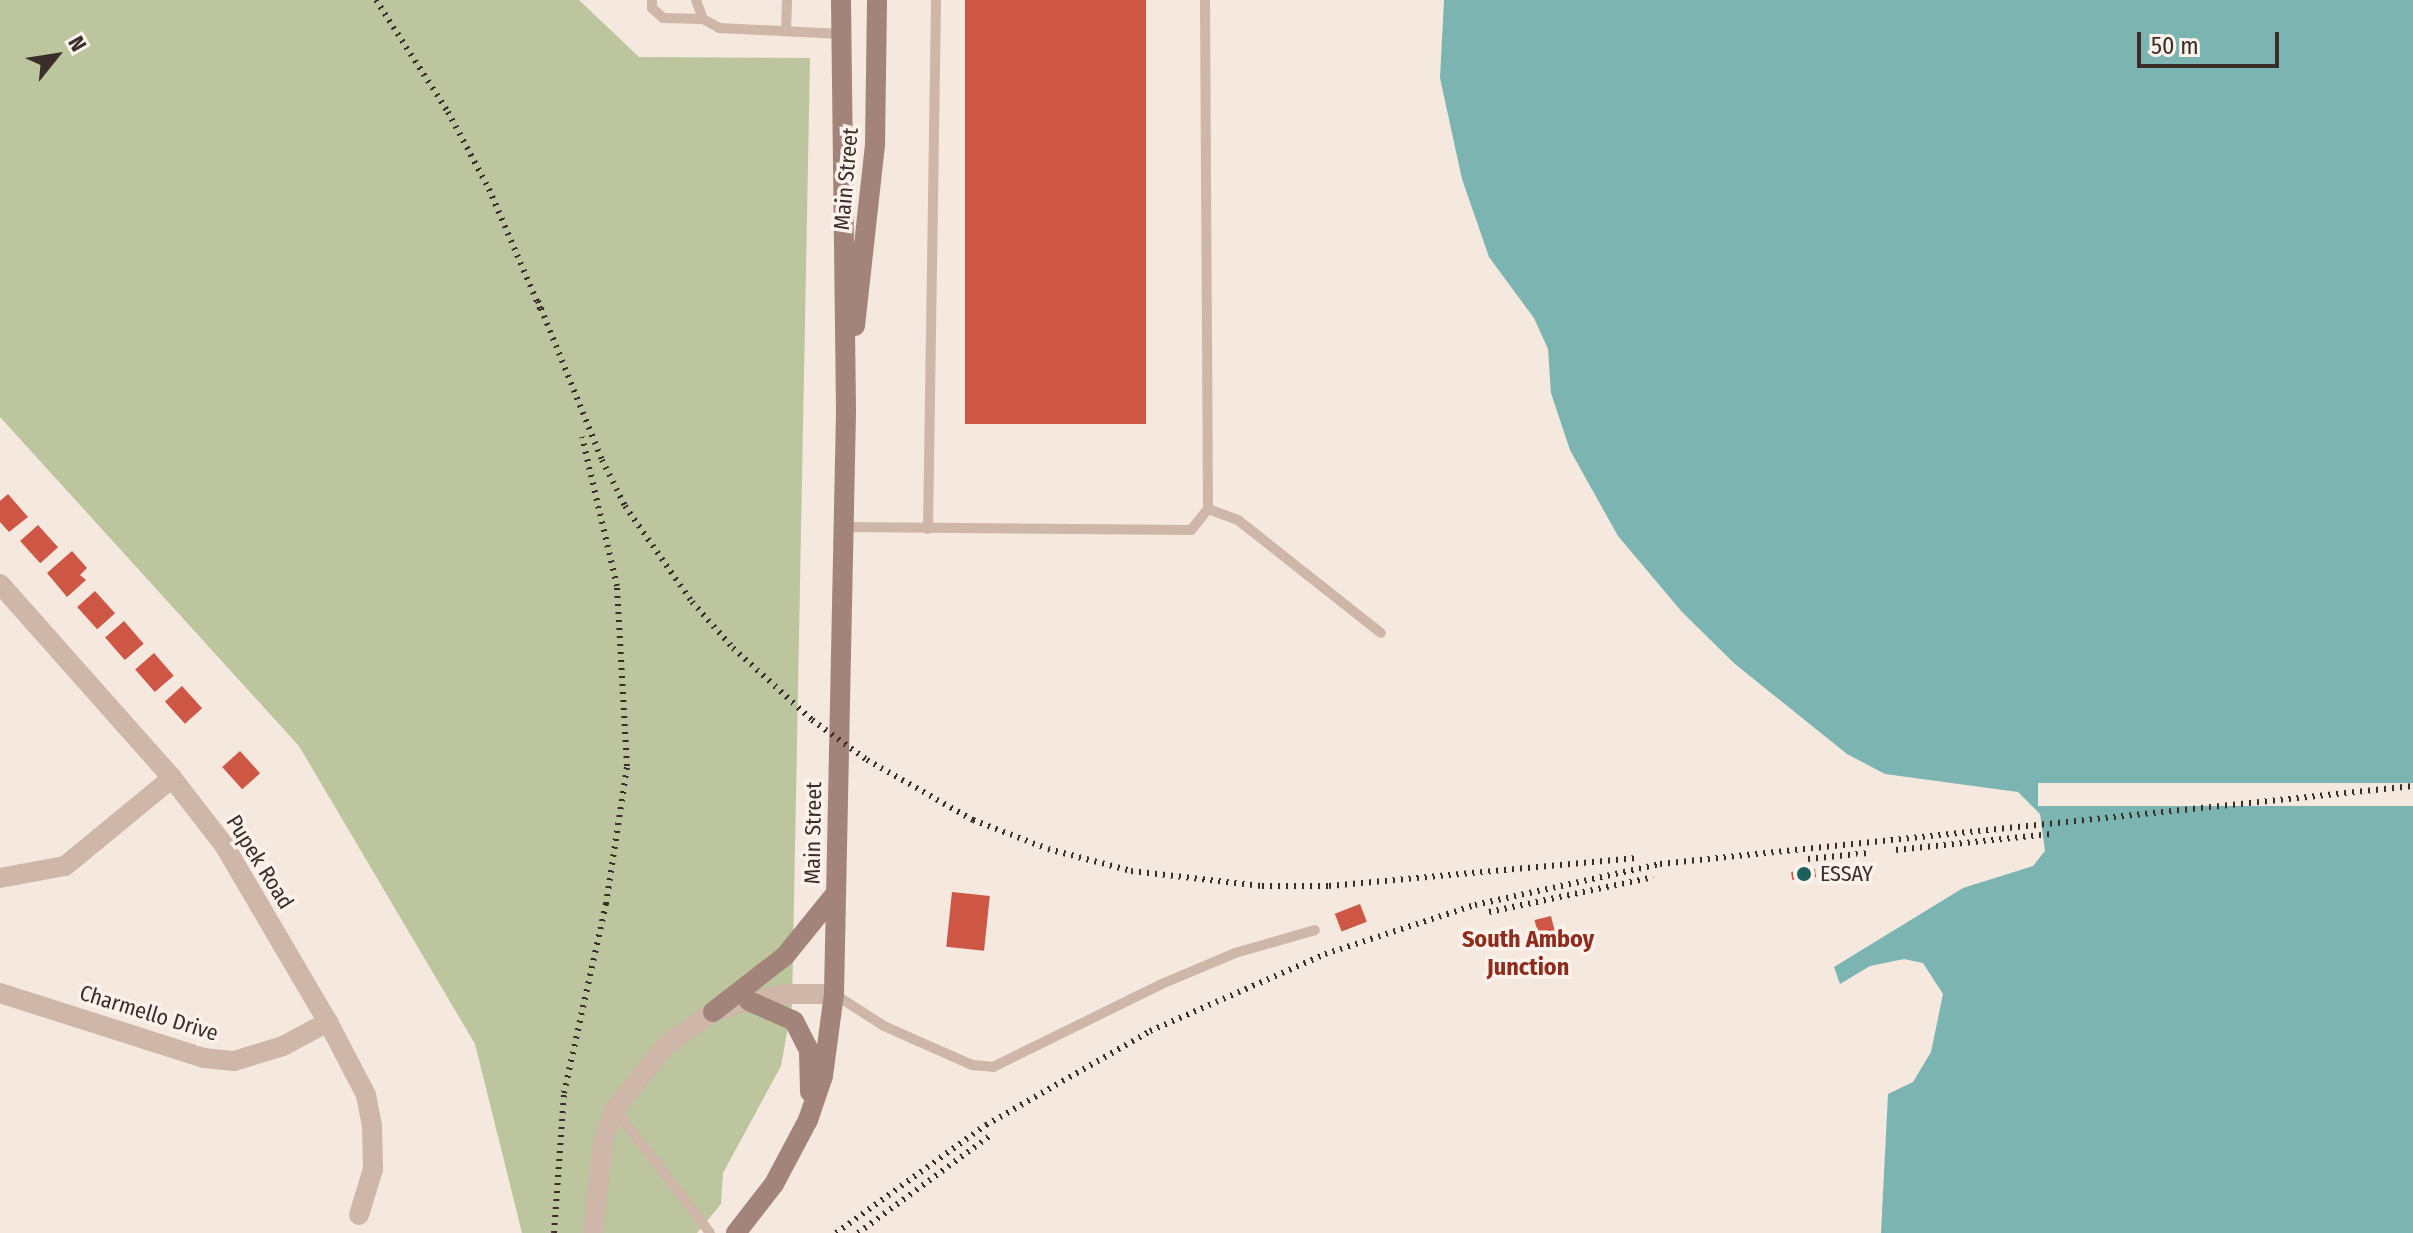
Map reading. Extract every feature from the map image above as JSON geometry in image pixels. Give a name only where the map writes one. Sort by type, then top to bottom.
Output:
[{"type":"main road","name":"Main Street","points":[[736,1233],[774,1184],[808,1120],[823,1076],[834,994],[846,410],[841,0]]},
{"type":"main road","name":"Main Street","points":[[846,410],[875,145],[877,0]]},
{"type":"main road","points":[[713,1012],[785,956],[836,893]]},
{"type":"main road","points":[[749,1001],[794,1021],[804,1038],[811,1067],[808,1120]]},
{"type":"street","name":"Pupek Road","points":[[0,584],[172,778],[224,845],[328,1022],[366,1095],[372,1126],[373,1169],[359,1215]]},
{"type":"street","points":[[0,878],[65,866],[172,778]]},
{"type":"street","name":"Charmello Drive","points":[[0,993],[204,1058],[234,1061],[283,1046],[328,1022]]},
{"type":"street","points":[[593,1233],[601,1155],[615,1109],[667,1044],[713,1012],[749,1001],[785,994],[834,994]]},
{"type":"lane","points":[[652,0],[652,8],[663,18],[703,19],[719,28],[841,34]]},
{"type":"lane","points":[[696,0],[703,19]]},
{"type":"lane","points":[[786,31],[787,0]]},
{"type":"lane","points":[[928,529],[936,0]]},
{"type":"lane","points":[[844,527],[1191,530],[1208,509],[1205,0]]},
{"type":"lane","points":[[1208,509],[1238,520],[1381,633]]},
{"type":"lane","points":[[834,994],[884,1026],[972,1065],[993,1067],[1164,983],[1235,953],[1315,930]]},
{"type":"lane","points":[[615,1109],[710,1233]]},
{"type":"green space","points":[[0,0],[579,0],[639,57],[810,58],[792,1005],[781,1066],[723,1173],[721,1204],[697,1233],[522,1233],[475,1044],[299,746],[0,417]]},
{"type":"water","points":[[1444,0],[2413,0],[2413,1233],[1881,1233],[1888,1094],[1913,1082],[1931,1052],[1943,994],[1923,963],[1904,959],[1870,966],[1840,984],[1834,967],[1963,888],[2033,866],[2045,851],[2040,814],[2018,792],[1885,774],[1847,754],[1735,664],[1682,612],[1618,536],[1570,450],[1551,393],[1548,349],[1534,318],[1489,257],[1462,179],[1440,78]]},
{"type":"pier","points":[[2038,783],[2413,783],[2413,806],[2038,806]]},
{"type":"building","points":[[965,0],[1146,0],[1146,424],[965,424]]},
{"type":"building","points":[[8,494],[28,517],[9,532],[0,522],[0,501]]},
{"type":"building","points":[[38,525],[58,547],[40,563],[20,541]]},
{"type":"building","points":[[72,551],[87,568],[80,575],[86,580],[67,597],[47,573]]},
{"type":"building","points":[[95,591],[115,613],[97,629],[77,607]]},
{"type":"building","points":[[124,621],[144,644],[125,660],[105,637]]},
{"type":"building","points":[[154,653],[174,676],[155,692],[135,669]]},
{"type":"building","points":[[182,686],[202,708],[185,724],[165,701]]},
{"type":"building","points":[[240,751],[260,773],[242,789],[222,767]]},
{"type":"building","name":"ESSAY","points":[[1815,869],[1816,877],[1792,880],[1791,872]]},
{"type":"building","points":[[952,892],[990,896],[984,951],[946,947]]},
{"type":"building","points":[[1360,904],[1367,922],[1342,931],[1335,914]]},
{"type":"building","points":[[1551,916],[1555,932],[1538,936],[1535,920]]},
{"type":"railway","points":[[376,0],[448,112],[489,189],[541,311]]},
{"type":"railway","points":[[538,301],[602,460],[625,506],[692,602],[733,648],[812,720],[867,760],[973,820],[1048,849],[1131,871],[1262,886],[1329,886],[1637,858]]},
{"type":"railway","points":[[554,1233],[564,1093],[606,904],[627,766],[617,586],[582,437]]},
{"type":"railway","points":[[836,1233],[986,1125],[1150,1031],[1325,954],[1475,905],[1660,864],[2413,786]]},
{"type":"railway","points":[[1896,850],[2051,834]]},
{"type":"railway","points":[[1808,859],[1868,853]]},
{"type":"railway","points":[[1489,912],[1653,877]]},
{"type":"railway","points":[[858,1233],[991,1135]]},
{"type":"place","name":"ESSAY","points":[[1804,874]]},
{"type":"district","name":"South Amboy Junction","points":[[1528,954]]}]
